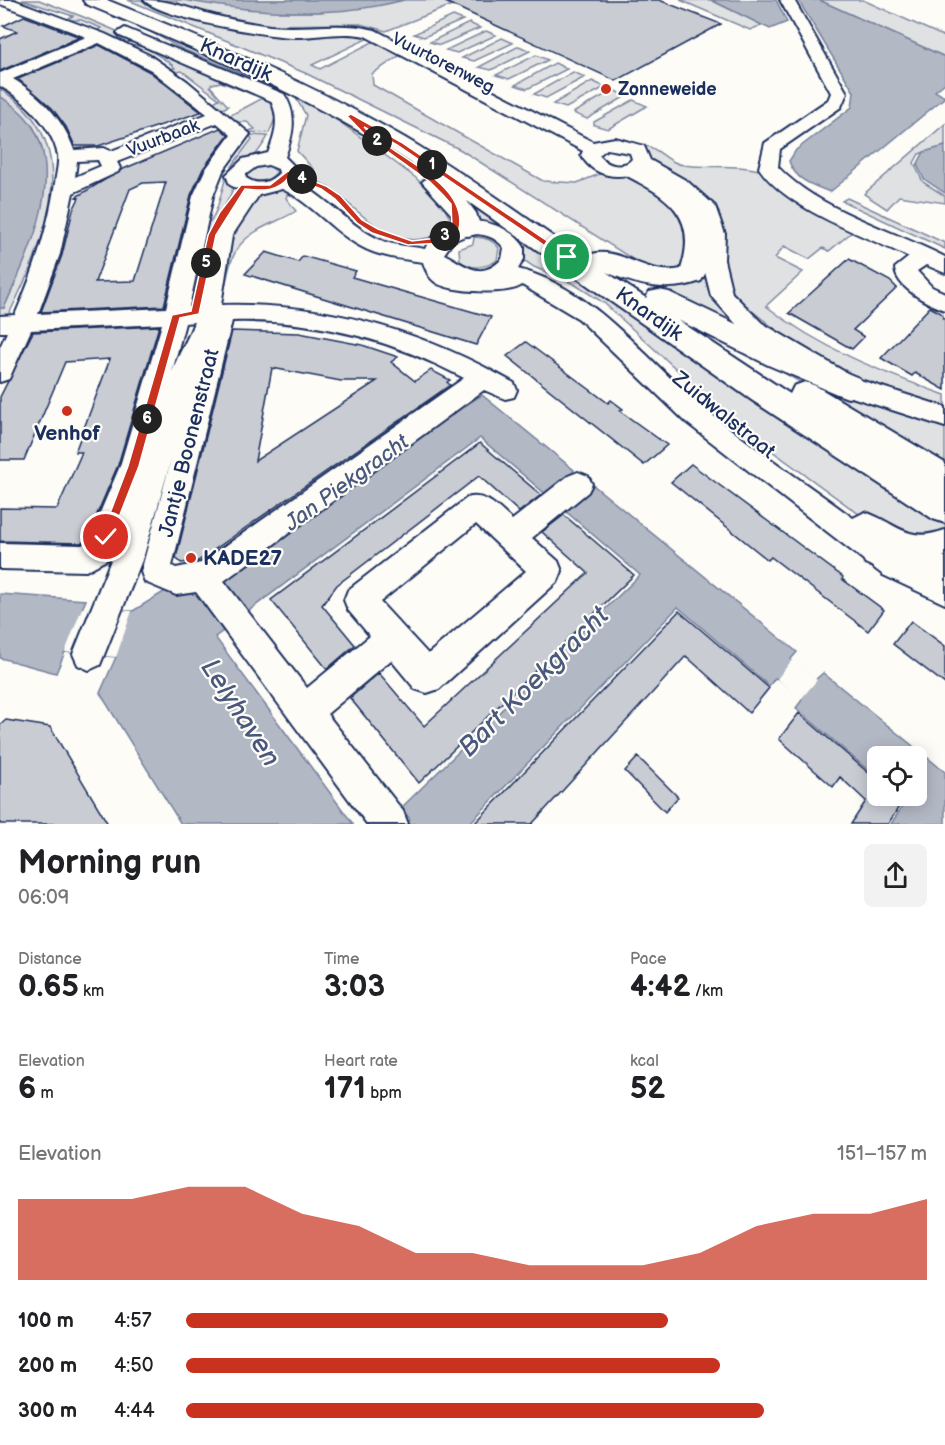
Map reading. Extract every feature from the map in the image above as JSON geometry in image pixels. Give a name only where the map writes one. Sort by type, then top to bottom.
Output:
[{"type":"main road","name":"Knardijk","points":[[92,0],[236,59],[351,116],[399,144],[493,206],[764,393],[939,490]]},
{"type":"main road","name":"Knardijk","points":[[117,0],[314,83],[396,125],[601,260],[939,490]]},
{"type":"main road","points":[[351,116],[368,135],[433,181],[454,204],[458,223],[445,248]]},
{"type":"main road","points":[[601,260],[647,277],[673,281],[692,275],[696,268],[699,229],[689,207],[680,197],[636,166]]},
{"type":"main road","points":[[658,299],[778,357],[849,386]]},
{"type":"main road","points":[[878,552],[903,564],[945,574]]},
{"type":"street","points":[[4,0],[100,37],[142,58],[175,79],[241,134],[214,170],[203,196],[199,341],[189,356],[129,555],[89,654]]},
{"type":"street","points":[[45,0],[278,98],[285,114],[286,128],[276,169],[263,189],[248,188],[237,181],[236,175],[240,168],[276,169],[324,187],[338,197],[360,221],[375,231],[411,243],[445,248]]},
{"type":"street","name":"Vuurtorenweg","points":[[151,0],[213,22],[305,32],[346,29],[370,33],[598,146]]},
{"type":"street","points":[[787,0],[839,93],[835,103],[771,147],[768,168],[777,179],[800,195],[936,261]]},
{"type":"street","points":[[0,79],[100,37]]},
{"type":"street","points":[[0,79],[26,95],[41,109],[53,123],[67,156],[60,219],[49,255],[11,323],[0,373]]},
{"type":"street","name":"Vuurbaak","points":[[108,159],[219,116]]},
{"type":"street","points":[[636,166],[639,153],[631,146],[615,142],[598,146],[591,158],[600,167],[615,171],[636,166],[680,185],[705,206],[715,234],[713,260],[716,279],[722,296],[741,318],[762,334],[849,386],[945,417]]},
{"type":"street","name":"Vuurbaak","points":[[65,189],[111,168],[104,154],[67,156]]},
{"type":"street","points":[[276,169],[314,198],[350,232],[391,251],[445,248],[487,229],[504,236],[514,247],[514,256],[509,265],[495,278],[480,285],[456,282],[442,275],[445,248]]},
{"type":"street","points":[[0,556],[86,558],[98,550],[106,537],[133,466],[200,314],[222,236],[248,188]]},
{"type":"street","name":"Zuidwalstraat","points":[[514,256],[520,264],[568,286],[597,305],[720,415],[892,542],[910,548],[937,547],[945,543]]},
{"type":"street","points":[[936,261],[906,268],[906,273],[924,291],[945,302]]},
{"type":"street","name":"Zuidwalstraat","points":[[495,278],[557,295],[587,313],[696,416],[910,575],[945,590]]},
{"type":"street","points":[[11,323],[200,314],[296,315],[331,320],[378,332],[444,357],[495,384],[216,595],[390,824]]},
{"type":"street","name":"Jantje Boonenstraat","points":[[200,314],[156,572],[168,582],[182,583],[216,595]]},
{"type":"street","points":[[511,538],[570,490]]},
{"type":"street","points":[[477,507],[547,571],[428,677],[392,638],[359,600],[477,507]]},
{"type":"street","points":[[305,711],[392,638]]},
{"type":"shaded area","points":[[22,0],[39,0],[81,16],[268,95],[278,112],[269,133],[245,132],[255,129],[247,122],[233,122],[227,117],[265,97],[256,92],[252,94],[221,82],[212,84],[210,86],[228,106],[219,111],[210,104],[219,99],[182,71],[171,73],[165,69],[175,68],[157,55],[141,47],[122,44],[130,42],[126,40],[93,33],[101,28],[81,20],[65,20],[73,16]]},
{"type":"shaded area","points":[[128,0],[143,0],[211,24],[333,31],[373,36],[312,65],[320,69],[378,39],[399,53],[399,56],[372,74],[373,85],[543,181],[577,183],[602,173],[632,175],[680,202],[693,253],[679,273],[648,269],[461,150],[305,73]]},
{"type":"shaded area","points":[[158,0],[385,0],[278,12],[319,12],[404,0],[465,0],[386,31],[360,24],[255,25],[186,10]]},
{"type":"shaded area","points":[[680,0],[711,0],[762,25],[750,30]]},
{"type":"shaded area","points":[[819,0],[863,0],[945,37],[945,57]]},
{"type":"shaded area","points":[[120,15],[187,47],[274,81],[325,111],[416,178],[443,206],[451,220],[447,227],[436,236],[410,240],[380,229],[340,197],[312,179],[314,170],[297,151],[306,115],[294,95],[182,49]]},
{"type":"shaded area","points":[[453,16],[463,20],[424,37],[414,34]]},
{"type":"shaded area","points":[[469,23],[480,28],[440,45],[430,42]]},
{"type":"shaded area","points":[[486,31],[496,35],[457,53],[446,50]]},
{"type":"shaded area","points":[[502,38],[513,43],[474,61],[462,58]]},
{"type":"shaded area","points":[[519,46],[530,51],[491,70],[479,67]]},
{"type":"shaded area","points":[[536,55],[548,60],[509,79],[496,75]]},
{"type":"shaded area","points":[[555,63],[567,69],[527,89],[515,85]]},
{"type":"shaded area","points":[[573,72],[585,77],[546,98],[534,94]]},
{"type":"shaded area","points":[[592,81],[605,87],[566,108],[553,104]]},
{"type":"shaded area","points":[[0,89],[27,111],[44,137],[51,166],[51,196],[45,227],[22,288],[8,316],[0,318],[0,308],[4,308],[31,241],[43,191],[44,167],[41,144],[31,124],[0,96]]},
{"type":"shaded area","points":[[613,90],[626,96],[587,119],[573,113]]},
{"type":"shaded area","points":[[633,100],[647,106],[608,129],[594,125],[594,122]]},
{"type":"shaded area","points":[[945,124],[945,146],[919,154],[914,163],[923,182],[945,196],[945,203],[899,196],[887,209],[864,194]]},
{"type":"shaded area","points":[[249,135],[268,136],[236,180],[229,199],[208,239],[195,293],[189,293],[201,219],[209,222],[212,218],[227,175],[252,139]]},
{"type":"shaded area","points":[[647,146],[678,164],[735,167],[765,172],[768,179],[778,189],[863,230],[859,235],[852,232],[829,251],[823,248],[809,259],[784,246],[775,258],[803,272],[766,306],[829,347],[945,395],[945,409],[886,391],[813,359],[747,307],[727,287],[649,165],[644,151]]},
{"type":"shaded area","points":[[395,147],[945,518],[945,531],[936,540],[881,530],[743,430],[604,303],[574,284],[534,267],[473,225],[454,194]]},
{"type":"shaded area","points":[[268,165],[277,172],[268,181],[252,181],[247,178],[247,173],[252,168]]},
{"type":"shaded area","points":[[639,169],[650,171],[668,181],[689,195],[701,209],[707,223],[708,265],[711,281],[726,309],[756,336],[803,361],[800,363],[745,336],[665,290],[666,286],[685,286],[700,276],[703,221],[685,197]]},
{"type":"shaded area","points":[[283,188],[289,190],[286,198],[296,211],[246,238],[235,252],[224,291],[215,292],[224,246],[254,195]]},
{"type":"shaded area","points":[[847,198],[945,243],[945,249],[842,201]]},
{"type":"shaded area","points":[[474,237],[488,239],[497,245],[499,248],[497,260],[478,267],[469,266],[460,261],[459,249],[473,244]]},
{"type":"shaded area","points":[[720,334],[945,423],[945,470]]},
{"type":"water","points":[[183,0],[404,0],[349,10],[294,12],[238,8]]},
{"type":"water","points":[[711,0],[776,0],[787,22],[770,29]]},
{"type":"water","points":[[798,0],[819,0],[945,57],[945,83],[935,91],[945,97],[830,192],[800,177],[795,173],[789,161],[796,150],[852,107],[854,92]]},
{"type":"water","points":[[0,96],[21,112],[31,124],[41,146],[45,169],[40,217],[23,265],[4,308],[0,308]]},
{"type":"water","points":[[945,146],[945,193],[924,179],[917,165],[924,152]]},
{"type":"water","points":[[482,395],[574,470],[569,478],[586,491],[593,485],[797,652],[791,659],[792,662],[815,680],[823,673],[913,746],[867,746],[867,769],[796,708],[802,700],[801,697],[778,679],[775,678],[769,686],[678,607],[469,824],[407,824],[410,819],[401,808],[640,575],[480,438],[247,612],[218,623],[223,631],[215,637],[353,824],[181,824],[100,693],[116,657],[65,652],[56,673],[0,658],[0,594],[86,600],[82,609],[133,611]]},
{"type":"water","points":[[927,757],[945,772],[945,824],[891,824],[902,806],[927,806]]},
{"type":"pier","points":[[82,608],[132,611],[116,657],[65,652]]},
{"type":"pier","points":[[792,660],[817,680],[801,699],[777,679]]},
{"type":"building","points":[[441,0],[659,0],[721,24],[616,81]]},
{"type":"building","points":[[24,16],[80,37],[0,71],[0,39],[17,31],[3,26]]},
{"type":"building","points":[[99,45],[150,72],[201,112],[98,146],[75,146],[66,127],[52,108],[18,79]]},
{"type":"building","points":[[220,128],[228,135],[203,169],[191,195],[164,306],[41,312],[62,255],[73,210],[79,198],[76,197],[121,170]],"holes":[[[166,182],[135,281],[95,282],[130,189],[143,183]]]},
{"type":"building","points":[[266,252],[298,262],[303,256],[356,271],[352,277],[491,317],[476,345],[245,274]]},
{"type":"building","points":[[849,259],[890,281],[897,288],[853,330],[864,337],[852,349],[789,313]]},
{"type":"building","points":[[930,307],[941,313],[945,320],[945,390],[915,373],[912,376],[881,358]]},
{"type":"building","points":[[159,326],[118,465],[86,540],[81,543],[0,541],[0,508],[57,509],[82,452],[75,452],[110,359],[65,362],[24,460],[0,460],[0,397],[33,332]]},
{"type":"building","points":[[232,331],[299,333],[362,345],[398,357],[391,362],[415,381],[431,370],[450,380],[447,382],[450,385],[198,561],[181,563],[176,558]],"holes":[[[272,368],[341,381],[377,381],[255,461]]]},
{"type":"building","points":[[526,342],[608,403],[611,400],[623,409],[620,411],[667,445],[644,465],[507,356]]},
{"type":"building","points":[[480,443],[541,495],[519,512],[479,476],[337,585],[322,605],[355,645],[327,669],[271,600]]},
{"type":"building","points":[[691,464],[884,610],[868,631],[771,557],[768,560],[671,482]]},
{"type":"building","points":[[564,515],[634,575],[419,783],[350,698],[379,673],[424,726],[588,573],[542,532]]},
{"type":"building","points":[[679,611],[769,688],[749,713],[686,656],[532,824],[474,824]]},
{"type":"building","points":[[911,621],[945,646],[945,684],[893,644]]},
{"type":"building","points":[[799,713],[867,772],[867,806],[899,806],[888,824],[851,824],[866,801],[840,777],[833,787],[779,739]]},
{"type":"building","points":[[6,720],[50,727],[108,824],[0,824],[0,725]]},
{"type":"building","points":[[638,757],[678,797],[665,812],[625,771]]},
{"type":"place","name":"Zonneweide","points":[[606,89]]},
{"type":"place","name":"Venhof","points":[[67,411]]},
{"type":"place","name":"KADE27","points":[[191,558]]},
{"type":"route","points":[[106,537],[133,466],[176,315],[194,314],[212,235],[224,212],[243,186],[263,189],[281,182],[288,174],[324,187],[338,197],[360,221],[375,231],[400,241],[430,243],[439,241],[454,232],[458,223],[457,213],[454,204],[446,194],[433,181],[368,135],[351,116],[399,144],[567,257]]},
{"type":"water label","name":"Jan Piekgracht","points":[[347,483]]},
{"type":"water label","name":"Bart Koekgracht","points":[[534,682]]},
{"type":"water label","name":"Lelyhaven","points":[[240,713]]}]
